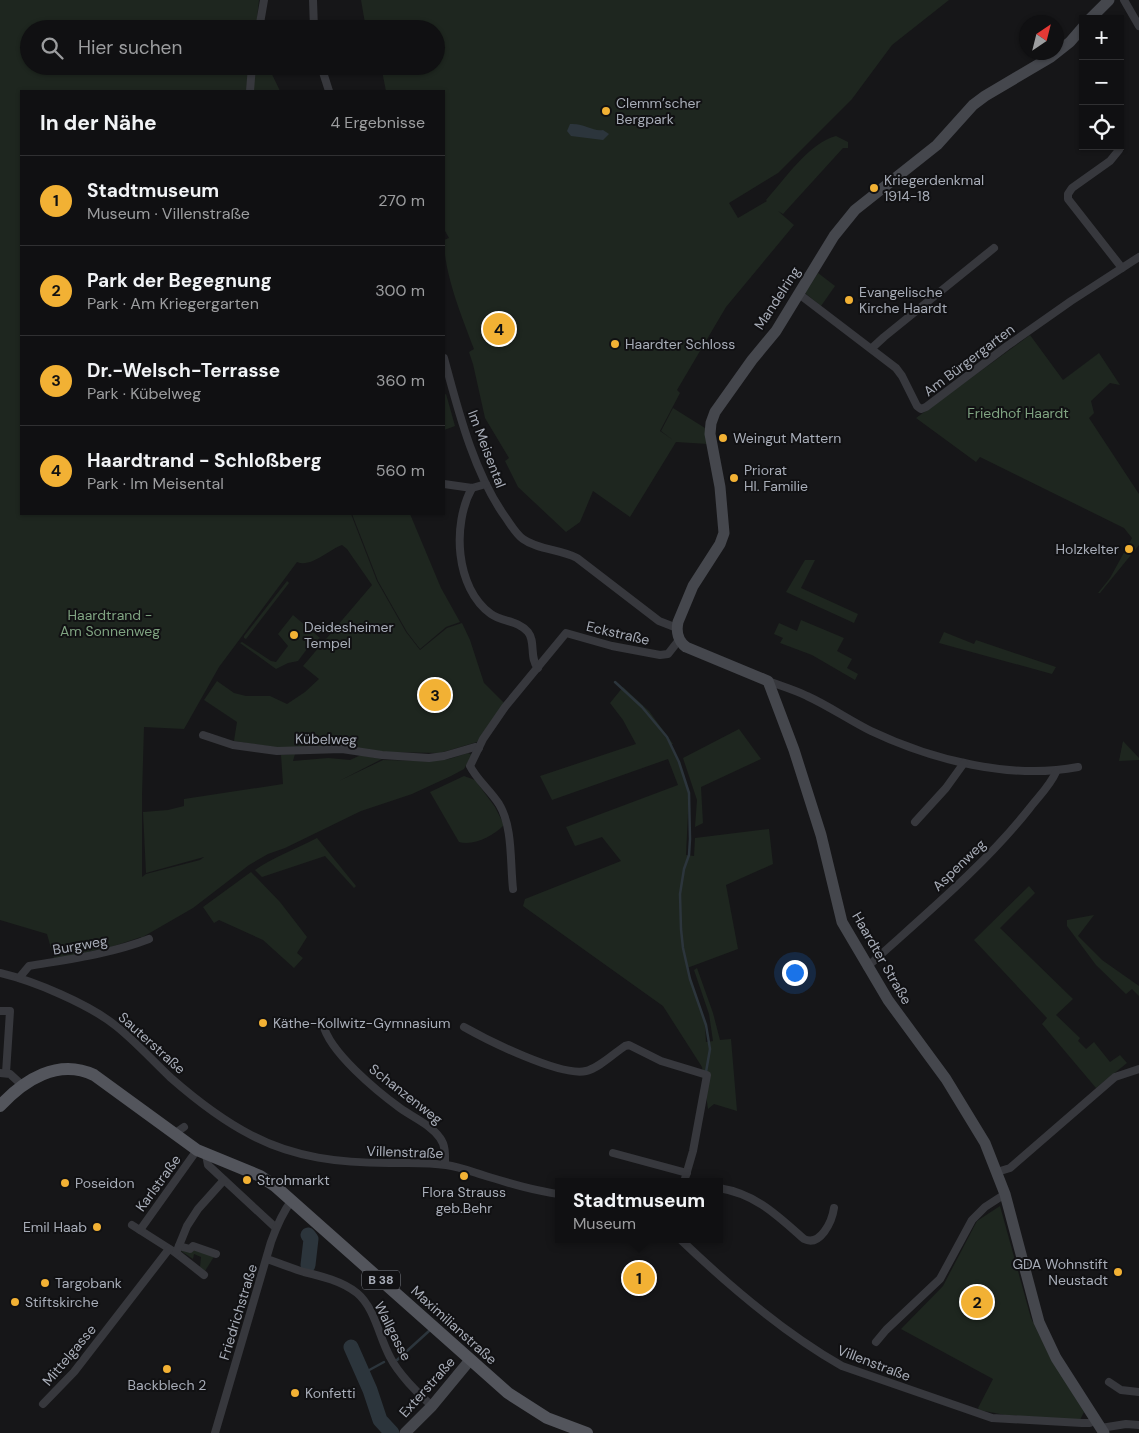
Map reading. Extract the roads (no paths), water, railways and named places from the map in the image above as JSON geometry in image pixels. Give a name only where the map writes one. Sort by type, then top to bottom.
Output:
[{"type":"main road","name":"B 38","points":[[0,1106],[22,1085],[40,1075],[72,1068],[86,1071],[179,1131],[201,1153],[260,1176],[292,1200]]},
{"type":"main road","name":"Maximilianstraße","points":[[292,1200],[508,1393],[546,1418],[586,1433]]},
{"type":"street","points":[[261,20],[264,0]]},
{"type":"street","points":[[313,0],[314,20]]},
{"type":"street","points":[[1094,15],[1109,0]]},
{"type":"street","points":[[1124,0],[1139,26]]},
{"type":"street","name":"Mandelring","points":[[678,634],[693,586],[720,544],[724,533],[720,487],[710,434],[715,412],[752,360],[776,331],[834,236],[855,210],[937,145],[973,105],[1050,57],[1070,42],[1079,32]]},
{"type":"street","points":[[250,90],[251,75]]},
{"type":"street","points":[[324,75],[329,90]]},
{"type":"street","points":[[1119,150],[1110,161],[1072,188],[1068,194],[1068,200],[1122,268]]},
{"type":"street","points":[[872,348],[994,248]]},
{"type":"street","name":"Am Bürgergarten","points":[[799,294],[896,368],[917,406],[921,409],[1007,346],[1139,256]]},
{"type":"street","name":"Im Meisental","points":[[445,361],[458,406],[486,484],[500,510],[524,540],[538,546],[566,552],[577,558],[678,634]]},
{"type":"street","points":[[445,484],[472,488],[486,484]]},
{"type":"street","points":[[472,488],[465,500],[460,534],[461,556],[468,586],[474,597],[488,612],[496,618],[517,624],[527,631],[531,638],[533,659],[538,668],[505,708],[483,739],[470,766],[494,797],[504,814],[508,831],[513,889]]},
{"type":"street","name":"Eckstraße","points":[[538,668],[564,635],[568,633],[593,642],[660,655],[668,654],[678,634]]},
{"type":"street","points":[[678,634],[686,647],[806,696],[887,738],[935,756],[964,763],[1006,769],[1056,772],[1078,767]]},
{"type":"street","name":"Haardter Straße","points":[[768,681],[794,750],[821,835],[842,922],[888,1000],[957,1096],[985,1142],[1005,1194],[1039,1322],[1056,1358],[1100,1427]]},
{"type":"street","name":"Kübelweg","points":[[203,735],[233,745],[277,751],[342,749],[382,755],[428,758],[444,756],[475,747],[479,748]]},
{"type":"street","points":[[915,822],[946,788],[964,763]]},
{"type":"street","name":"Aspenweg","points":[[867,967],[990,854],[1022,818],[1056,772]]},
{"type":"street","name":"Burgweg","points":[[19,978],[29,966],[101,954],[129,947],[149,939]]},
{"type":"street","name":"Sauterstraße","points":[[0,973],[19,978],[80,1004],[105,1018],[125,1033],[184,1089],[223,1118],[252,1135]]},
{"type":"street","points":[[0,1011],[10,1011],[3,1073],[14,1076],[22,1085]]},
{"type":"street","name":"Schanzenweg","points":[[323,1024],[330,1039],[343,1057],[371,1086],[428,1127],[440,1138],[445,1150],[445,1164]]},
{"type":"street","points":[[464,1027],[501,1047],[561,1069],[586,1071],[629,1045],[661,1061],[707,1075],[693,1151],[685,1178]]},
{"type":"street","points":[[997,1172],[1010,1168],[1115,1077],[1139,1069]]},
{"type":"street","name":"Villenstraße","points":[[252,1135],[280,1148],[327,1160],[364,1163],[445,1164],[520,1186],[555,1193]]},
{"type":"street","points":[[201,1153],[208,1165],[276,1228]]},
{"type":"street","name":"Karlstraße","points":[[174,1249],[136,1227],[201,1153]]},
{"type":"street","points":[[613,1153],[687,1173]]},
{"type":"street","name":"Mittelgasse","points":[[43,1404],[74,1372],[174,1249],[198,1209],[224,1180]]},
{"type":"street","points":[[723,1189],[735,1191],[765,1205],[810,1242],[818,1238],[826,1229],[833,1216],[834,1208]]},
{"type":"street","points":[[876,1342],[886,1330],[940,1279],[972,1220],[985,1207],[1005,1194]]},
{"type":"street","name":"Friedrichstraße","points":[[215,1433],[276,1228],[286,1207],[292,1200]]},
{"type":"street","name":"Villenstraße","points":[[685,1243],[750,1300],[824,1356],[842,1366],[992,1418],[1090,1423],[1100,1427],[1126,1424],[1139,1425]]},
{"type":"street","points":[[174,1249],[190,1249],[192,1246],[216,1254]]},
{"type":"street","points":[[174,1249],[204,1275]]},
{"type":"street","name":"Wallgasse","points":[[268,1259],[303,1272],[317,1274],[356,1293],[368,1305],[394,1365],[432,1406]]},
{"type":"street","name":"Exterstraße","points":[[405,1433],[432,1406],[470,1360]]},
{"type":"street","points":[[1108,1382],[1120,1390],[1139,1392]]},
{"type":"waterway","points":[[615,682],[642,707],[667,737],[679,762],[689,793],[690,839],[689,855],[684,869],[680,894],[681,929],[690,979],[706,1025],[710,1049],[706,1072]]},
{"type":"waterway","points":[[308,1235],[311,1239],[308,1265]]},
{"type":"waterway","points":[[397,1360],[429,1331]]},
{"type":"waterway","points":[[351,1347],[370,1390],[380,1420],[392,1433]]},
{"type":"waterway","points":[[362,1374],[384,1362]]},
{"type":"place","name":"Clemm’scher Bergpark","points":[[606,111]]},
{"type":"place","name":"Kriegerdenkmal 1914-18","points":[[874,188]]},
{"type":"place","name":"Evangelische Kirche Haardt","points":[[849,300]]},
{"type":"place","name":"Haardtrand - Schloßberg","points":[[499,329]]},
{"type":"place","name":"Haardter Schloss","points":[[615,344]]},
{"type":"place","name":"Weingut Mattern","points":[[723,438]]},
{"type":"place","name":"Priorat Hl. Familie","points":[[734,478]]},
{"type":"place","name":"Holzkelter","points":[[1129,549]]},
{"type":"place","name":"Deidesheimer Tempel","points":[[294,635]]},
{"type":"place","name":"Dr.-Welsch-Terrasse","points":[[435,695]]},
{"type":"place","name":"Käthe-Kollwitz-Gymnasium","points":[[263,1023]]},
{"type":"place","name":"Flora Strauss geb.Behr","points":[[464,1176]]},
{"type":"place","name":"Strohmarkt","points":[[247,1180]]},
{"type":"place","name":"Poseidon","points":[[65,1183]]},
{"type":"place","name":"Emil Haab","points":[[97,1227]]},
{"type":"place","name":"GDA Wohnstift Neustadt","points":[[1118,1272]]},
{"type":"place","name":"Stadtmuseum","points":[[639,1278]]},
{"type":"place","name":"Targobank","points":[[45,1283]]},
{"type":"place","name":"Stiftskirche","points":[[15,1302]]},
{"type":"place","name":"Park der Begegnung","points":[[977,1302]]},
{"type":"place","name":"Backblech 2","points":[[167,1369]]},
{"type":"place","name":"Konfetti","points":[[295,1393]]},
{"type":"park label","name":"Friedhof Haardt","points":[[1018,413]]},
{"type":"park label","name":"Haardtrand - Am Sonnenweg","points":[[110,624]]}]
